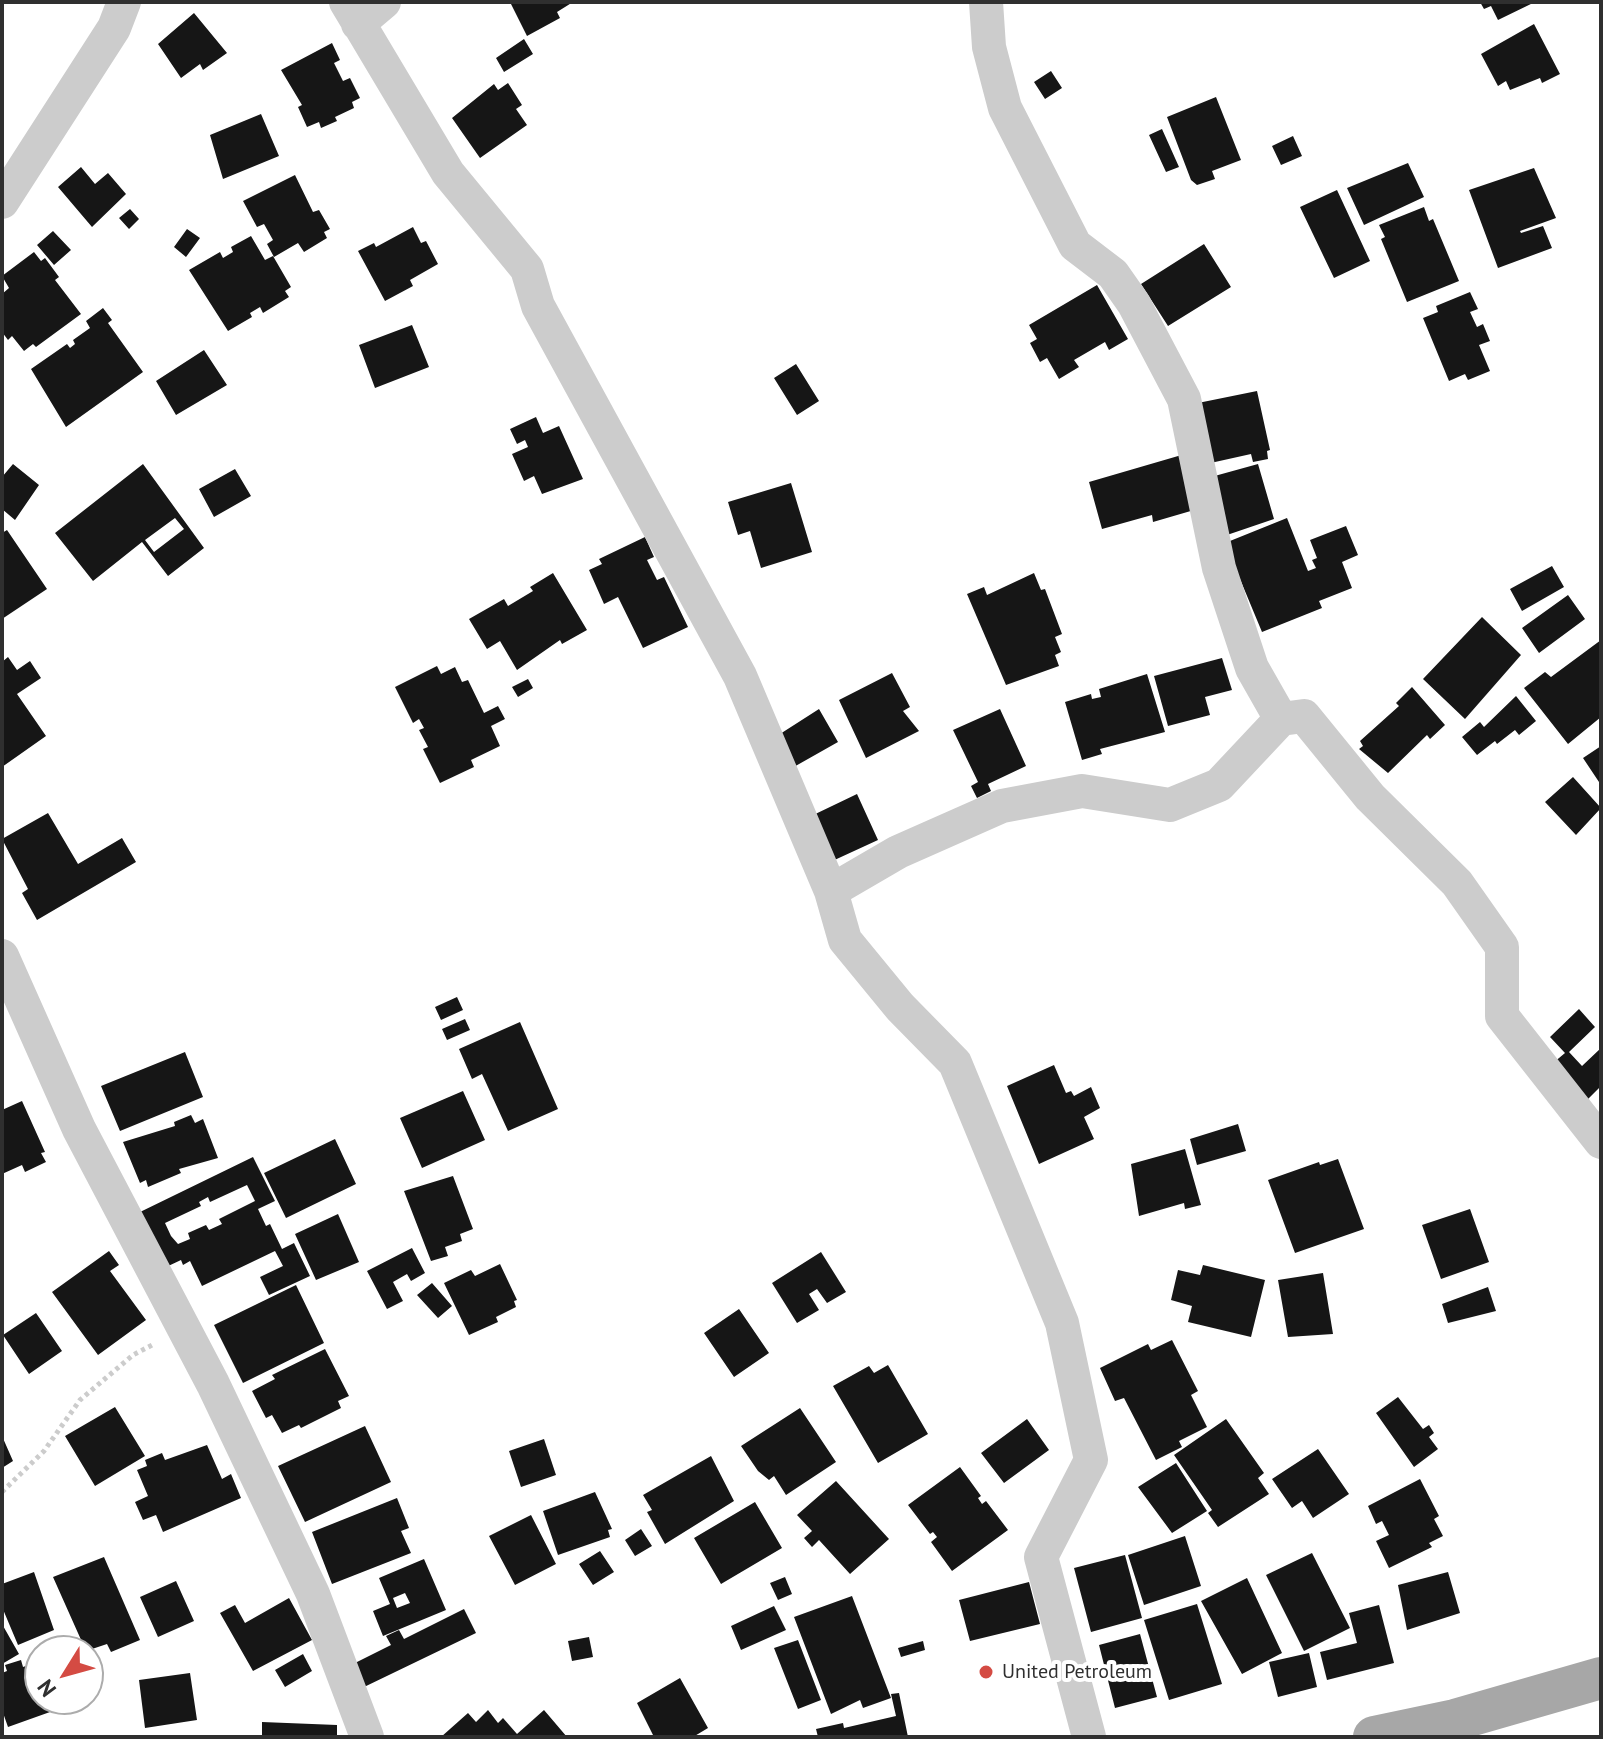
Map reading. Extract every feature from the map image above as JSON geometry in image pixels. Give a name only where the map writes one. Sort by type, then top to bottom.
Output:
[{"type":"main road","points":[[1374,1737],[1455,1720],[1601,1678]]},
{"type":"street","points":[[2,202],[114,28],[124,2]]},
{"type":"street","points":[[384,2],[352,13],[448,173],[527,269],[538,306],[740,676],[831,891],[845,940],[900,1007],[955,1063],[1062,1323],[1091,1460],[1041,1557],[1089,1737]]},
{"type":"street","points":[[986,2],[989,47],[1005,108],[1075,245],[1113,274],[1134,304],[1184,399],[1219,568],[1252,668],[1281,719]]},
{"type":"street","points":[[831,891],[898,852],[1002,806],[1082,791],[1170,805],[1219,785],[1281,719],[1304,716],[1370,797],[1457,883],[1502,947],[1502,1016],[1601,1142]]},
{"type":"street","points":[[3,962],[79,1129],[184,1329],[313,1594],[367,1737]]},
{"type":"path","points":[[2,1492],[44,1451],[80,1400],[133,1355],[184,1329]]},
{"type":"building","points":[[510,2],[573,2],[557,12],[560,18],[527,36]]},
{"type":"building","points":[[1480,2],[1535,2],[1498,20],[1491,6],[1484,9]]},
{"type":"building","points":[[194,13],[227,53],[203,70],[200,64],[181,78],[158,44]]},
{"type":"building","points":[[1534,24],[1560,74],[1542,83],[1540,78],[1510,90],[1506,81],[1498,86],[1481,54]]},
{"type":"building","points":[[524,39],[533,54],[504,72],[496,58]]},
{"type":"building","points":[[332,43],[340,60],[334,63],[343,81],[350,78],[360,98],[352,102],[354,108],[335,117],[337,121],[321,128],[319,122],[307,127],[298,107],[302,105],[281,70]]},
{"type":"building","points":[[1051,71],[1062,88],[1045,99],[1034,82]]},
{"type":"building","points":[[508,83],[522,105],[516,109],[527,125],[480,158],[452,118],[494,84],[498,90]]},
{"type":"building","points":[[1216,97],[1241,160],[1212,171],[1215,179],[1197,185],[1191,180],[1167,117]]},
{"type":"building","points":[[261,114],[279,156],[223,179],[210,135]]},
{"type":"building","points":[[1162,129],[1179,167],[1166,172],[1149,135]]},
{"type":"building","points":[[1293,136],[1302,156],[1281,165],[1272,146]]},
{"type":"building","points":[[1408,163],[1424,197],[1364,225],[1347,188]]},
{"type":"building","points":[[81,167],[95,184],[108,173],[126,194],[92,227],[58,187]]},
{"type":"building","points":[[1534,168],[1556,218],[1520,231],[1543,226],[1552,248],[1498,268],[1469,190]]},
{"type":"building","points":[[295,175],[313,212],[319,210],[330,229],[324,232],[327,238],[304,252],[298,243],[274,257],[267,244],[273,240],[264,224],[257,227],[243,201]]},
{"type":"building","points":[[1337,190],[1370,261],[1334,278],[1300,207]]},
{"type":"building","points":[[1424,207],[1429,221],[1433,219],[1459,281],[1407,302],[1381,239],[1385,237],[1379,225]]},
{"type":"building","points":[[130,209],[139,219],[129,229],[119,218]]},
{"type":"building","points":[[413,227],[421,243],[426,241],[438,264],[410,280],[413,286],[385,301],[358,251],[374,243],[376,247]]},
{"type":"building","points":[[187,229],[200,238],[186,257],[174,247]]},
{"type":"building","points":[[53,231],[71,250],[54,265],[37,245]]},
{"type":"building","points":[[251,236],[265,260],[273,256],[291,287],[285,291],[289,297],[263,313],[260,307],[250,313],[252,317],[228,331],[189,270],[220,252],[223,258],[233,252],[231,247]]},
{"type":"building","points":[[1204,244],[1231,287],[1168,326],[1141,284]]},
{"type":"building","points":[[34,252],[41,261],[45,258],[59,277],[55,280],[81,314],[36,347],[33,344],[24,351],[12,336],[8,340],[2,332],[2,294],[9,288],[2,276]]},
{"type":"building","points":[[1097,285],[1128,339],[1109,350],[1105,342],[1074,360],[1079,367],[1059,379],[1047,358],[1040,362],[1030,343],[1037,339],[1029,325]]},
{"type":"building","points":[[1470,292],[1478,309],[1470,312],[1477,327],[1483,324],[1490,341],[1479,345],[1490,371],[1468,380],[1465,374],[1449,381],[1423,318],[1438,312],[1436,306]]},
{"type":"building","points":[[103,308],[112,320],[108,323],[143,372],[66,427],[31,369],[67,344],[70,348],[75,344],[73,340],[90,328],[86,321]]},
{"type":"building","points":[[412,325],[429,367],[375,388],[359,345]]},
{"type":"building","points":[[204,350],[227,385],[176,415],[156,381]]},
{"type":"building","points":[[796,364],[819,401],[797,415],[774,378]]},
{"type":"building","points":[[1257,391],[1270,450],[1267,451],[1268,459],[1253,462],[1251,454],[1206,464],[1193,404]]},
{"type":"building","points":[[536,417],[543,433],[559,426],[583,479],[542,494],[534,476],[524,481],[512,454],[528,447],[525,440],[517,444],[510,429]]},
{"type":"building","points":[[1185,454],[1201,508],[1153,522],[1152,515],[1102,529],[1089,482]]},
{"type":"building","points":[[13,464],[39,485],[15,520],[2,509],[2,477]]},
{"type":"building","points":[[143,464],[204,548],[168,576],[142,542],[93,581],[55,533]],"holes":[[[175,518],[184,529],[154,552],[145,540]]]},
{"type":"building","points":[[1258,464],[1274,519],[1227,535],[1211,477]]},
{"type":"building","points":[[235,469],[251,496],[214,517],[199,489]]},
{"type":"building","points":[[791,483],[812,552],[761,568],[750,531],[738,535],[728,502]]},
{"type":"building","points":[[1287,518],[1308,571],[1316,568],[1312,560],[1317,558],[1310,540],[1346,526],[1358,555],[1342,562],[1352,588],[1319,601],[1322,608],[1262,632],[1225,543]]},
{"type":"building","points":[[7,530],[47,589],[2,619],[2,533]]},
{"type":"building","points":[[645,537],[654,557],[647,560],[657,580],[664,577],[688,627],[643,648],[618,597],[604,604],[589,570],[602,564],[599,559]]},
{"type":"building","points":[[1552,566],[1564,587],[1522,611],[1510,589]]},
{"type":"building","points":[[553,573],[587,630],[562,644],[560,640],[517,670],[500,641],[487,649],[469,619],[504,599],[508,606],[533,591],[530,587]]},
{"type":"building","points":[[1034,573],[1041,590],[1045,589],[1062,634],[1055,637],[1061,652],[1055,655],[1059,666],[1006,685],[967,594],[984,587],[987,595]]},
{"type":"building","points":[[1568,595],[1585,619],[1539,653],[1522,628]]},
{"type":"building","points":[[1482,617],[1521,655],[1465,719],[1423,679]]},
{"type":"building","points":[[1601,640],[1601,717],[1568,744],[1524,688],[1545,672],[1551,677]]},
{"type":"building","points":[[8,657],[17,670],[30,661],[41,678],[17,694],[46,736],[2,767],[2,662]]},
{"type":"building","points":[[1222,658],[1232,690],[1205,697],[1210,715],[1168,726],[1154,676]]},
{"type":"building","points":[[437,666],[441,674],[455,667],[462,682],[468,680],[484,713],[498,706],[505,719],[491,726],[500,746],[471,760],[474,767],[440,783],[423,749],[428,747],[419,730],[424,728],[419,719],[413,723],[395,687]]},
{"type":"building","points":[[892,673],[910,707],[903,711],[919,731],[866,758],[839,700]]},
{"type":"building","points":[[1147,674],[1165,732],[1100,749],[1102,754],[1082,760],[1065,702],[1091,694],[1092,699],[1101,697],[1099,689]]},
{"type":"building","points":[[528,679],[533,688],[518,697],[512,687]]},
{"type":"building","points":[[1412,687],[1445,725],[1430,739],[1427,735],[1388,773],[1359,749],[1363,746],[1360,741],[1399,706],[1396,703]]},
{"type":"building","points":[[1516,696],[1536,721],[1519,735],[1515,730],[1477,755],[1462,737],[1480,722],[1484,727]]},
{"type":"building","points":[[819,709],[838,742],[792,768],[780,734]]},
{"type":"building","points":[[1000,709],[1026,766],[988,784],[991,791],[977,798],[971,786],[978,782],[953,730]]},
{"type":"building","points":[[1601,746],[1601,785],[1583,758]]},
{"type":"building","points":[[1573,777],[1601,808],[1576,835],[1545,802]]},
{"type":"building","points":[[857,794],[878,840],[828,863],[807,818]]},
{"type":"building","points":[[48,813],[78,864],[122,838],[136,862],[37,920],[22,893],[28,889],[2,839]]},
{"type":"building","points":[[457,997],[463,1010],[441,1020],[435,1007]]},
{"type":"building","points":[[1579,1009],[1595,1027],[1569,1052],[1582,1066],[1601,1048],[1601,1086],[1588,1099],[1553,1063],[1565,1053],[1550,1037]]},
{"type":"building","points":[[465,1019],[470,1030],[447,1040],[442,1029]]},
{"type":"building","points":[[520,1022],[558,1109],[508,1131],[482,1074],[472,1079],[459,1049]]},
{"type":"building","points":[[185,1052],[203,1097],[120,1131],[101,1086]]},
{"type":"building","points":[[1054,1065],[1066,1093],[1071,1091],[1074,1096],[1091,1087],[1100,1108],[1084,1117],[1094,1139],[1039,1164],[1007,1086]]},
{"type":"building","points":[[463,1091],[485,1140],[422,1168],[400,1118]]},
{"type":"building","points":[[22,1101],[45,1152],[41,1153],[46,1162],[25,1172],[22,1165],[2,1174],[2,1110]]},
{"type":"building","points":[[191,1115],[195,1123],[203,1119],[218,1158],[179,1169],[181,1173],[148,1187],[146,1180],[140,1183],[123,1142],[175,1126],[174,1122]]},
{"type":"building","points":[[1238,1124],[1246,1151],[1197,1165],[1190,1139]]},
{"type":"building","points":[[335,1139],[356,1184],[286,1218],[264,1173]]},
{"type":"building","points":[[1185,1149],[1201,1205],[1185,1209],[1184,1203],[1139,1216],[1131,1164]]},
{"type":"building","points":[[253,1157],[275,1201],[258,1209],[266,1226],[270,1224],[282,1249],[294,1243],[310,1276],[269,1295],[260,1277],[283,1266],[275,1251],[202,1286],[190,1261],[183,1265],[181,1260],[164,1268],[138,1213]],"holes":[[[247,1185],[255,1201],[219,1219],[222,1224],[209,1230],[206,1225],[188,1233],[190,1239],[178,1244],[165,1223],[201,1206],[199,1202],[208,1197],[210,1202]]]},
{"type":"building","points":[[1338,1159],[1364,1229],[1295,1253],[1268,1180],[1319,1162],[1320,1165]]},
{"type":"building","points":[[453,1176],[473,1229],[460,1234],[462,1241],[445,1247],[448,1256],[431,1261],[404,1191]]},
{"type":"building","points":[[1470,1209],[1489,1262],[1441,1279],[1422,1225]]},
{"type":"building","points":[[338,1214],[359,1262],[316,1280],[295,1234]]},
{"type":"building","points":[[412,1248],[425,1273],[411,1281],[407,1274],[393,1282],[403,1301],[387,1309],[367,1271]]},
{"type":"building","points":[[109,1251],[119,1265],[110,1271],[146,1320],[98,1355],[52,1292]]},
{"type":"building","points":[[821,1252],[846,1292],[827,1303],[817,1289],[809,1294],[819,1310],[797,1323],[772,1283]]},
{"type":"building","points":[[500,1264],[517,1300],[514,1301],[516,1307],[496,1317],[498,1322],[469,1335],[444,1283],[471,1270],[475,1276]]},
{"type":"building","points":[[1203,1265],[1265,1280],[1251,1337],[1188,1322],[1192,1306],[1171,1300],[1178,1270],[1200,1275]]},
{"type":"building","points":[[1323,1273],[1333,1334],[1288,1337],[1278,1280]]},
{"type":"building","points":[[432,1283],[452,1306],[438,1318],[417,1295]]},
{"type":"building","points":[[296,1285],[324,1343],[243,1383],[214,1325]]},
{"type":"building","points":[[1488,1287],[1496,1311],[1448,1323],[1442,1304]]},
{"type":"building","points":[[739,1309],[769,1353],[734,1377],[704,1333]]},
{"type":"building","points":[[36,1313],[62,1351],[29,1374],[3,1335]]},
{"type":"building","points":[[1172,1340],[1198,1391],[1191,1395],[1207,1427],[1179,1441],[1182,1447],[1156,1460],[1124,1398],[1115,1401],[1100,1368],[1148,1344],[1151,1350]]},
{"type":"building","points":[[325,1349],[349,1396],[338,1401],[341,1408],[301,1428],[299,1425],[282,1433],[272,1415],[266,1418],[252,1391],[275,1379],[272,1375]]},
{"type":"building","points":[[888,1365],[928,1434],[878,1463],[833,1386],[869,1366],[874,1373]]},
{"type":"building","points":[[1398,1397],[1423,1429],[1429,1425],[1434,1433],[1429,1437],[1438,1449],[1414,1467],[1376,1413]]},
{"type":"building","points":[[115,1407],[145,1456],[95,1486],[65,1436]]},
{"type":"building","points":[[800,1408],[836,1462],[786,1495],[774,1476],[769,1480],[758,1471],[741,1446]]},
{"type":"building","points":[[1027,1419],[1049,1450],[1004,1483],[981,1453]]},
{"type":"building","points":[[1226,1419],[1264,1473],[1258,1478],[1269,1494],[1218,1527],[1208,1513],[1212,1510],[1174,1455]]},
{"type":"building","points":[[365,1426],[391,1482],[305,1522],[278,1466]]},
{"type":"building","points":[[2,1436],[13,1461],[2,1468]]},
{"type":"building","points":[[544,1439],[556,1475],[521,1487],[509,1451]]},
{"type":"building","points":[[207,1445],[222,1479],[231,1474],[241,1498],[163,1532],[156,1515],[143,1520],[135,1502],[148,1496],[137,1470],[147,1466],[145,1460],[162,1453],[165,1460]]},
{"type":"building","points":[[1318,1449],[1349,1494],[1313,1518],[1302,1501],[1292,1508],[1272,1479]]},
{"type":"building","points":[[711,1456],[734,1501],[665,1544],[647,1512],[652,1510],[643,1495]]},
{"type":"building","points":[[1176,1463],[1207,1511],[1172,1533],[1138,1487]]},
{"type":"building","points":[[960,1467],[981,1496],[978,1498],[982,1504],[986,1501],[1008,1530],[952,1571],[931,1542],[937,1537],[933,1532],[930,1534],[908,1505]]},
{"type":"building","points":[[1420,1479],[1439,1516],[1434,1519],[1443,1536],[1429,1543],[1432,1547],[1389,1568],[1376,1541],[1389,1535],[1382,1521],[1376,1524],[1368,1506]]},
{"type":"building","points":[[836,1481],[889,1539],[850,1574],[819,1540],[812,1547],[804,1538],[812,1531],[797,1515]]},
{"type":"building","points":[[595,1492],[612,1529],[608,1530],[610,1537],[558,1555],[543,1511]]},
{"type":"building","points":[[397,1498],[409,1528],[401,1531],[411,1553],[332,1584],[312,1532]]},
{"type":"building","points":[[755,1502],[782,1548],[721,1584],[694,1538]]},
{"type":"building","points":[[531,1515],[556,1564],[515,1585],[489,1536]]},
{"type":"building","points":[[641,1529],[652,1546],[635,1556],[625,1540]]},
{"type":"building","points":[[1185,1536],[1201,1586],[1144,1605],[1128,1555]]},
{"type":"building","points":[[600,1551],[614,1572],[593,1585],[579,1564]]},
{"type":"building","points":[[1312,1553],[1350,1628],[1304,1651],[1266,1575]]},
{"type":"building","points":[[1125,1555],[1142,1618],[1091,1632],[1074,1568]]},
{"type":"building","points":[[104,1557],[140,1640],[111,1652],[107,1644],[104,1645],[104,1635],[79,1635],[53,1577]]},
{"type":"building","points":[[424,1559],[446,1610],[383,1636],[373,1611],[390,1604],[379,1578]],"holes":[[[405,1593],[410,1603],[397,1608],[393,1598]]]},
{"type":"building","points":[[34,1572],[54,1630],[42,1635],[24,1635],[24,1642],[18,1645],[2,1607],[2,1584]]},
{"type":"building","points":[[1448,1572],[1460,1613],[1407,1630],[1398,1585]]},
{"type":"building","points":[[785,1577],[792,1594],[778,1600],[770,1583]]},
{"type":"building","points":[[1247,1578],[1282,1653],[1242,1674],[1201,1601]]},
{"type":"building","points":[[176,1581],[194,1621],[158,1637],[140,1597]]},
{"type":"building","points":[[1029,1582],[1040,1624],[970,1641],[959,1600]]},
{"type":"building","points":[[852,1596],[891,1698],[863,1708],[860,1700],[831,1714],[794,1617]]},
{"type":"building","points":[[289,1598],[312,1640],[253,1671],[220,1613],[235,1605],[245,1623]]},
{"type":"building","points":[[1197,1604],[1222,1684],[1169,1700],[1144,1620]]},
{"type":"building","points":[[1379,1605],[1394,1663],[1327,1680],[1320,1652],[1357,1643],[1349,1613]]},
{"type":"building","points":[[774,1606],[786,1630],[741,1650],[731,1626]]},
{"type":"building","points":[[464,1609],[476,1633],[362,1688],[351,1665],[391,1645],[386,1636],[399,1630],[404,1639]]},
{"type":"building","points":[[2,1624],[19,1654],[2,1664]]},
{"type":"building","points":[[1140,1634],[1157,1697],[1115,1708],[1099,1645]]},
{"type":"building","points":[[589,1637],[593,1657],[572,1661],[568,1641]]},
{"type":"building","points":[[798,1640],[821,1700],[798,1709],[774,1648]]},
{"type":"building","points":[[923,1641],[925,1650],[901,1657],[898,1648]]},
{"type":"building","points":[[1309,1653],[1317,1687],[1278,1697],[1269,1662]]},
{"type":"building","points":[[303,1654],[312,1671],[285,1687],[275,1670]]},
{"type":"building","points":[[21,1660],[24,1667],[24,1715],[42,1715],[8,1727],[2,1710],[2,1673],[7,1671],[5,1665]]},
{"type":"building","points":[[190,1673],[197,1720],[145,1728],[139,1680]]},
{"type":"building","points":[[680,1678],[708,1728],[693,1737],[654,1737],[637,1703]]},
{"type":"building","points":[[899,1693],[908,1737],[818,1737],[816,1729],[843,1723],[844,1728],[896,1716],[891,1694]]},
{"type":"building","points":[[488,1710],[498,1723],[503,1718],[517,1734],[544,1710],[567,1737],[441,1737],[468,1713],[476,1722]]},
{"type":"building","points":[[262,1722],[337,1725],[337,1737],[262,1737]]},
{"type":"place","name":"United Petroleum","points":[[986,1672]]}]
